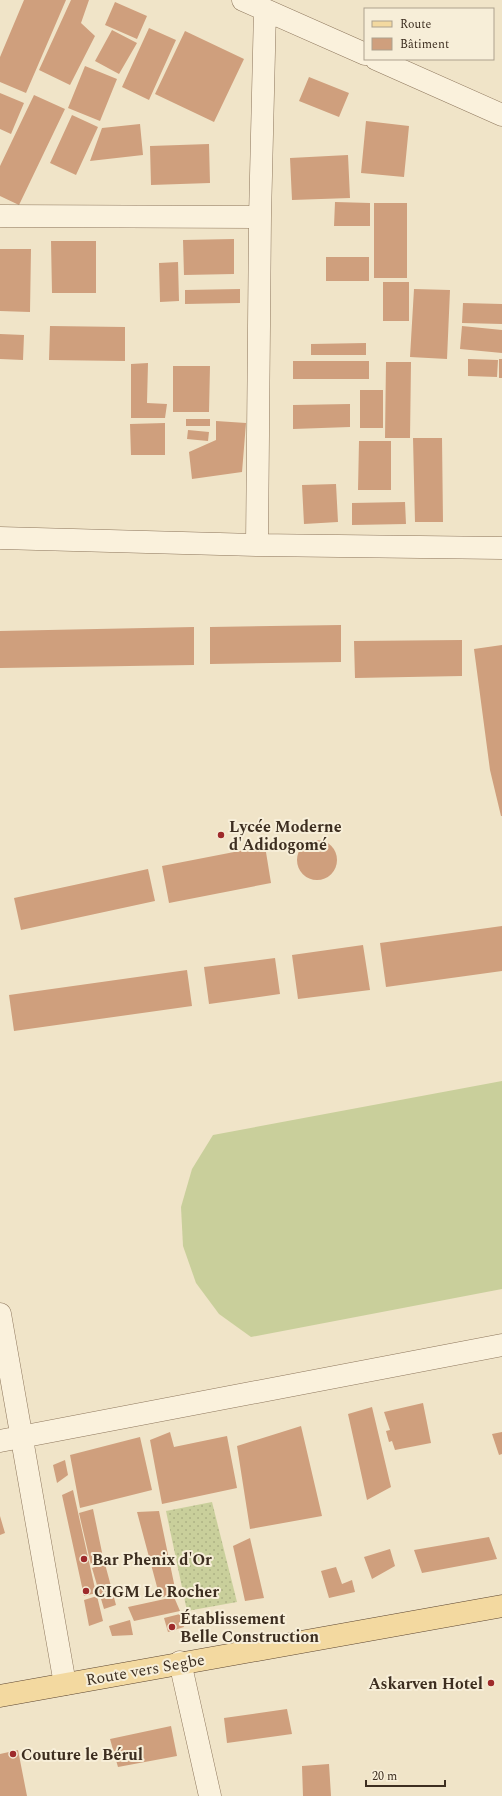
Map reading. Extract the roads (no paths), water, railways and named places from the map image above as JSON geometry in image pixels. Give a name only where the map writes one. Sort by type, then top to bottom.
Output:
[{"type":"main road","name":"Route vers Segbe","points":[[0,1696],[180,1662],[502,1606]]},
{"type":"street","points":[[243,0],[364,54]]},
{"type":"street","points":[[257,545],[260,217],[265,10]]},
{"type":"street","points":[[378,60],[502,115]]},
{"type":"street","points":[[0,216],[260,217]]},
{"type":"street","points":[[0,538],[257,545],[502,548]]},
{"type":"street","points":[[0,1314],[65,1684]]},
{"type":"street","points":[[0,1441],[502,1345]]},
{"type":"street","points":[[180,1662],[210,1796]]},
{"type":"place","name":"Lycée Moderne d'Adidogomé","points":[[221,835]]},
{"type":"place","name":"Bar Phenix d'Or","points":[[84,1559]]},
{"type":"place","name":"CIGM Le Rocher","points":[[86,1591]]},
{"type":"place","name":"Établissement Belle Construction","points":[[172,1627]]},
{"type":"place","name":"Askarven Hotel","points":[[491,1683]]},
{"type":"place","name":"Couture le Bérul","points":[[13,1754]]}]
